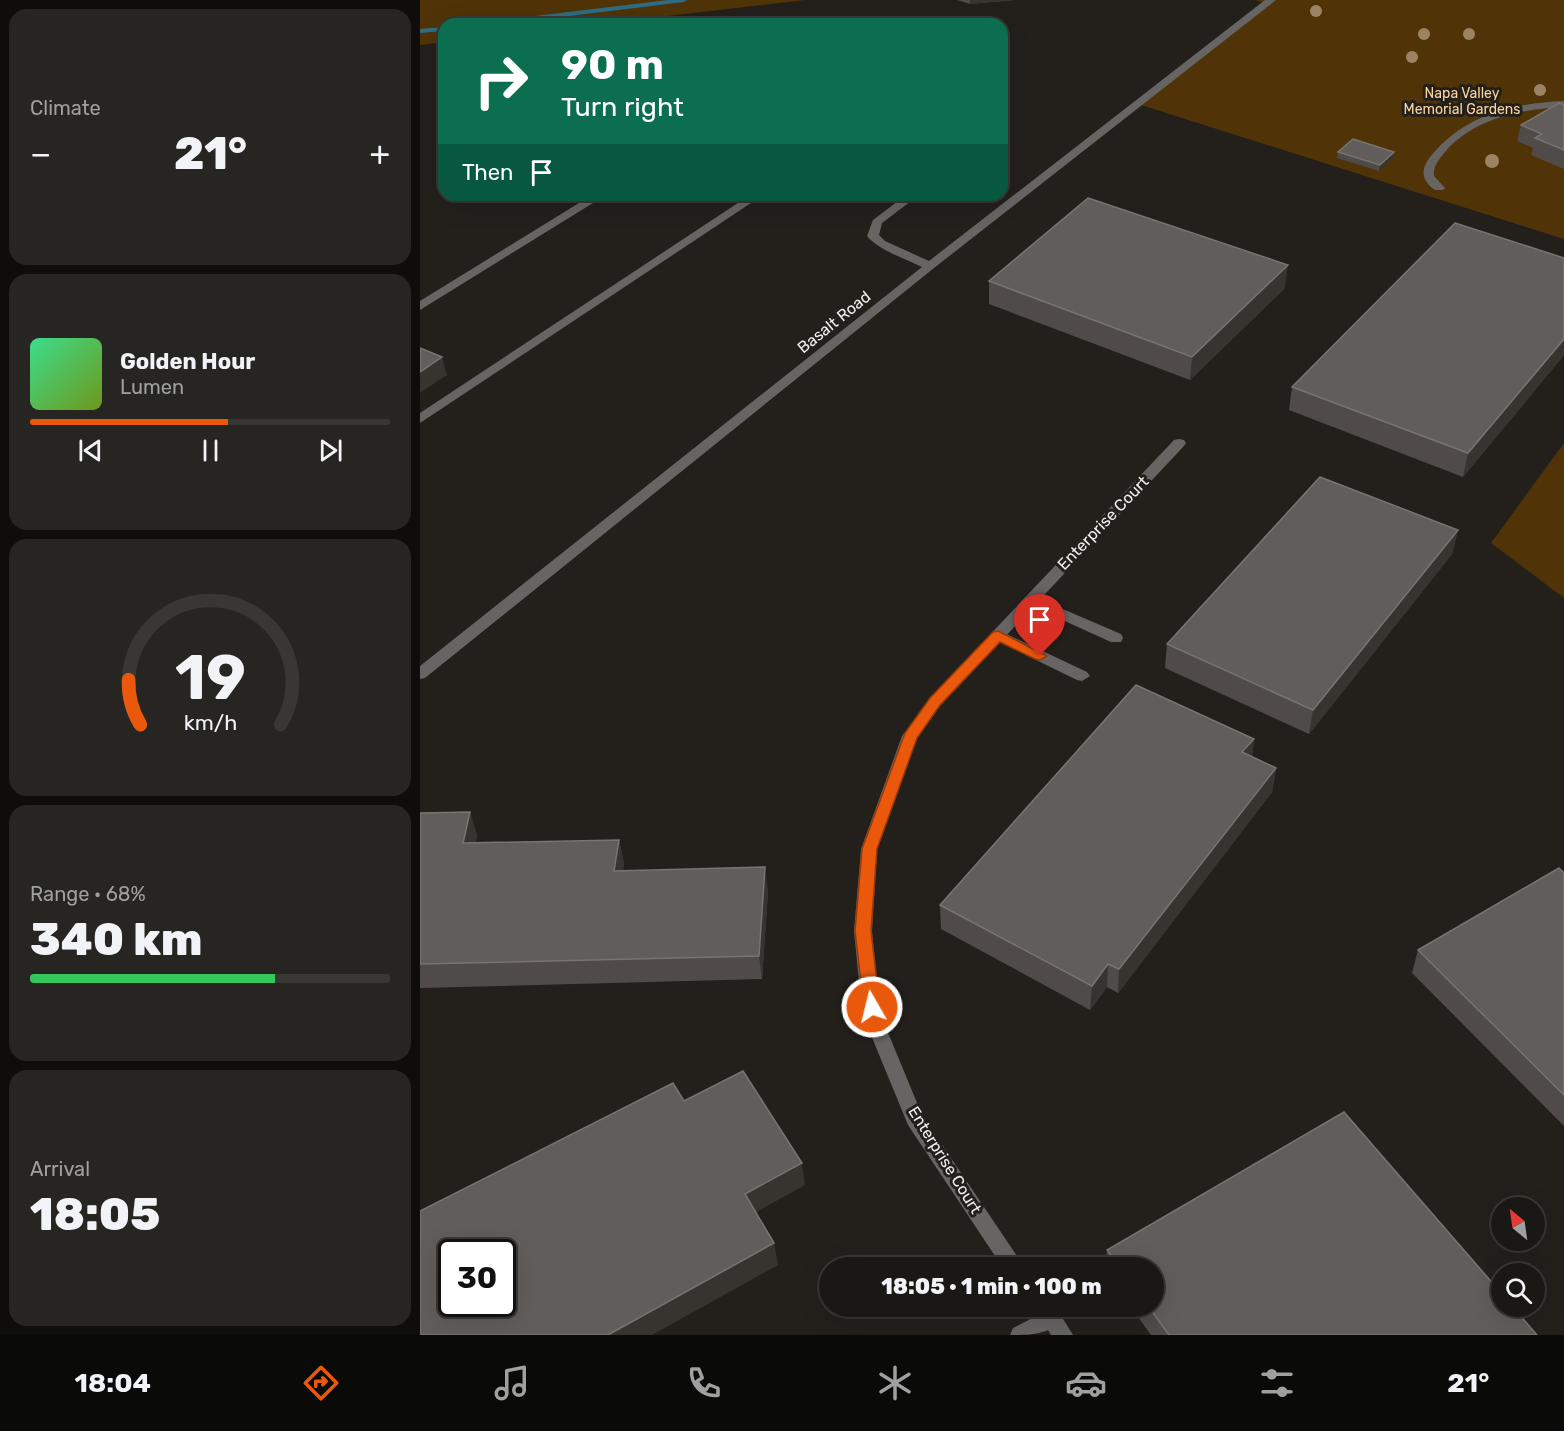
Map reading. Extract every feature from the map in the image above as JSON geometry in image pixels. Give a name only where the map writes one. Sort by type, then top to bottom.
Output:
[{"type":"street","name":"Basalt Road","points":[[420,674],[930,266],[1270,0]]},
{"type":"street","points":[[1439,188],[1430,180],[1428,166],[1443,144],[1497,115],[1537,106],[1564,104]]},
{"type":"street","points":[[420,306],[590,201]]},
{"type":"street","points":[[420,419],[748,201]]},
{"type":"street","points":[[905,201],[877,222],[873,236],[881,243],[930,266]]},
{"type":"street","name":"Enterprise Court","points":[[1008,1257],[915,1119],[874,1023],[863,931],[869,849],[910,736],[935,702],[1179,443]]},
{"type":"street","points":[[1030,600],[1116,638]]},
{"type":"street","points":[[998,635],[1082,676]]},
{"type":"street","points":[[1020,1335],[1053,1320]]},
{"type":"green space","points":[[420,0],[805,0],[650,18],[438,18],[438,43],[420,45]]},
{"type":"green space","name":"Napa Valley Memorial Gardens","points":[[1255,0],[1564,0],[1564,239],[1138,104],[1265,3]]},
{"type":"green space","points":[[1564,443],[1564,598],[1491,543]]},
{"type":"building","points":[[1559,103],[1564,105],[1564,150],[1535,138],[1542,134],[1521,125]]},
{"type":"building","points":[[1353,139],[1394,152],[1380,165],[1338,152]]},
{"type":"building","points":[[1088,198],[1288,265],[1192,357],[989,281]]},
{"type":"building","points":[[1455,223],[1564,258],[1564,339],[1468,453],[1292,387]]},
{"type":"building","points":[[420,348],[442,357],[420,372]]},
{"type":"building","points":[[1320,477],[1458,530],[1313,710],[1167,644]]},
{"type":"building","points":[[1136,685],[1254,739],[1242,752],[1276,768],[1119,969],[1108,964],[1092,986],[940,905]]},
{"type":"building","points":[[470,812],[463,843],[619,840],[614,871],[765,867],[759,956],[420,964],[420,813]]},
{"type":"building","points":[[1559,868],[1564,873],[1564,1095],[1418,950]]},
{"type":"building","points":[[743,1071],[802,1163],[745,1194],[774,1243],[608,1335],[420,1335],[420,1211],[673,1083],[684,1101]]},
{"type":"building","points":[[1344,1112],[1491,1281],[1491,1317],[1521,1317],[1537,1335],[1169,1335],[1156,1317],[1164,1317],[1164,1257],[1112,1257],[1107,1250]]},
{"type":"waterway","points":[[536,18],[684,0]]},
{"type":"waterway","points":[[420,31],[438,30]]},
{"type":"route","points":[[872,1007],[863,931],[869,849],[910,736],[963,669],[998,635],[1040,656]]}]
